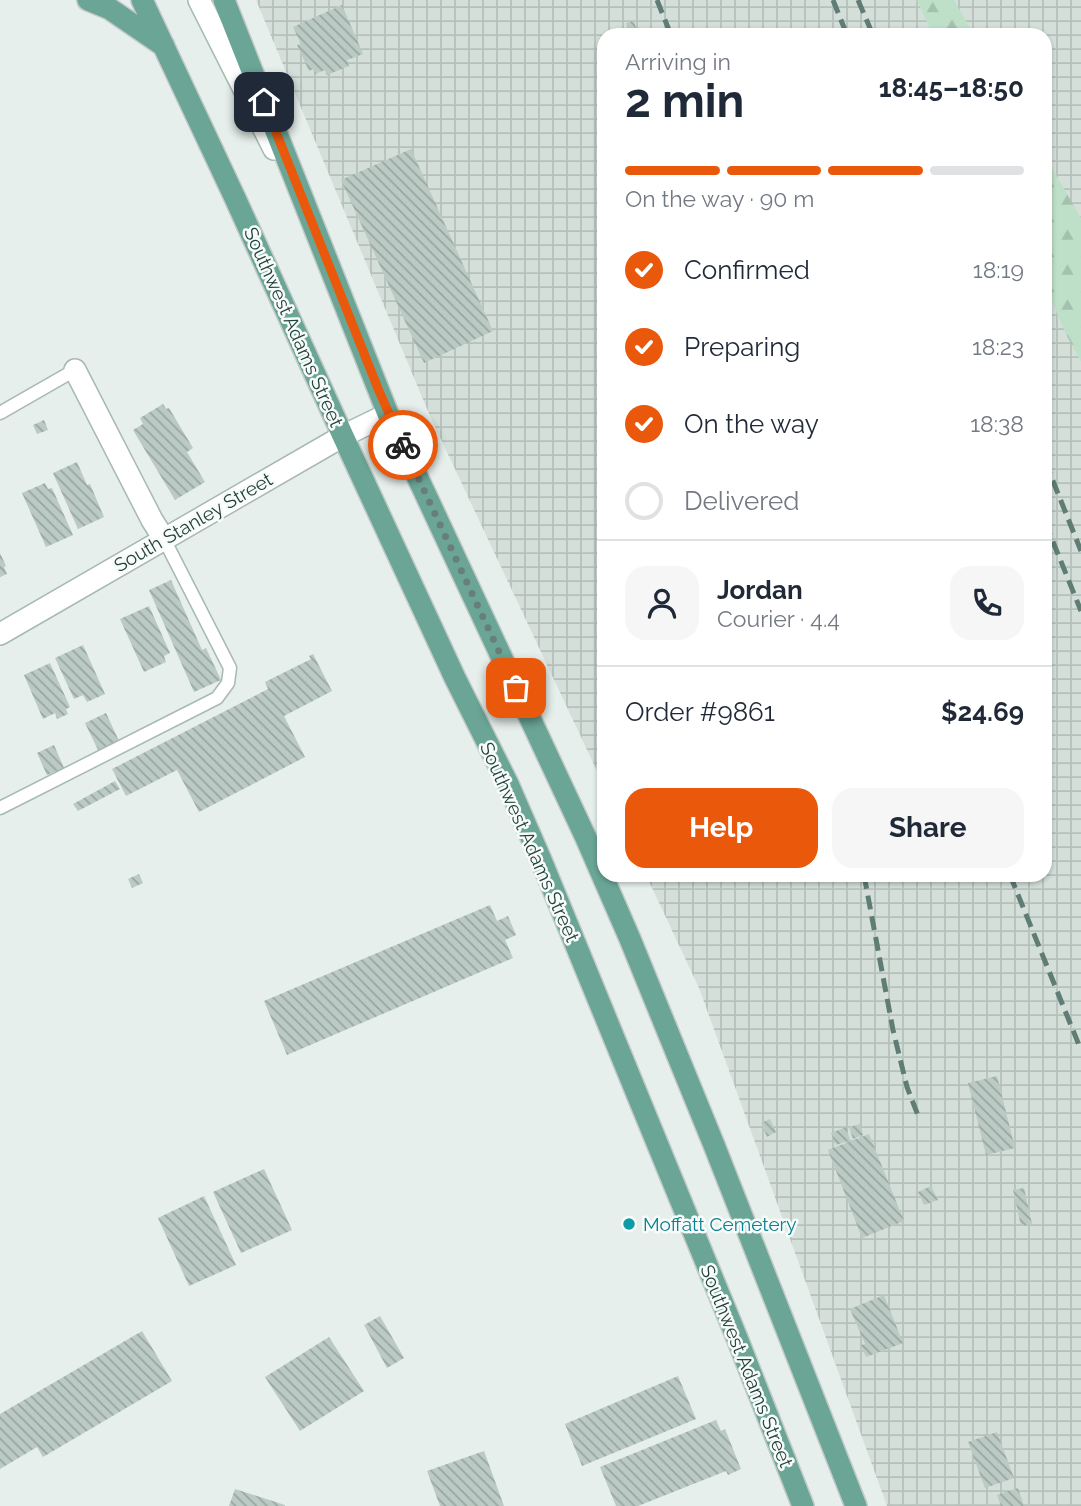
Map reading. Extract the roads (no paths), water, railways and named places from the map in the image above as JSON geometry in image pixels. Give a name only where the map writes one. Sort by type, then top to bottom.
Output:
[{"type":"main road","points":[[88,0],[110,9],[164,46]]},
{"type":"main road","name":"Southwest Adams Street","points":[[142,0],[455,678],[508,784],[732,1325],[793,1478],[801,1506]]},
{"type":"main road","points":[[224,0],[388,414],[597,863]]},
{"type":"main road","points":[[605,882],[714,1145],[856,1506]]},
{"type":"street","points":[[200,0],[314,229]]},
{"type":"street","points":[[75,370],[164,539]]},
{"type":"street","name":"South Stanley Street","points":[[0,634],[343,436],[388,414]]},
{"type":"lane","points":[[0,413],[75,370]]},
{"type":"lane","points":[[0,808],[217,698],[228,683],[230,668],[164,539]]},
{"type":"railway","points":[[657,0],[668,28]]},
{"type":"railway","points":[[833,0],[844,28]]},
{"type":"railway","points":[[858,0],[870,28]]},
{"type":"railway","points":[[1052,478],[1081,551]]},
{"type":"railway","points":[[1052,539],[1081,611]]},
{"type":"railway","points":[[865,882],[893,1030],[907,1087],[919,1118]]},
{"type":"railway","points":[[1013,882],[1081,1050]]},
{"type":"place","name":"Moffatt Cemetery","points":[[629,1224]]}]
